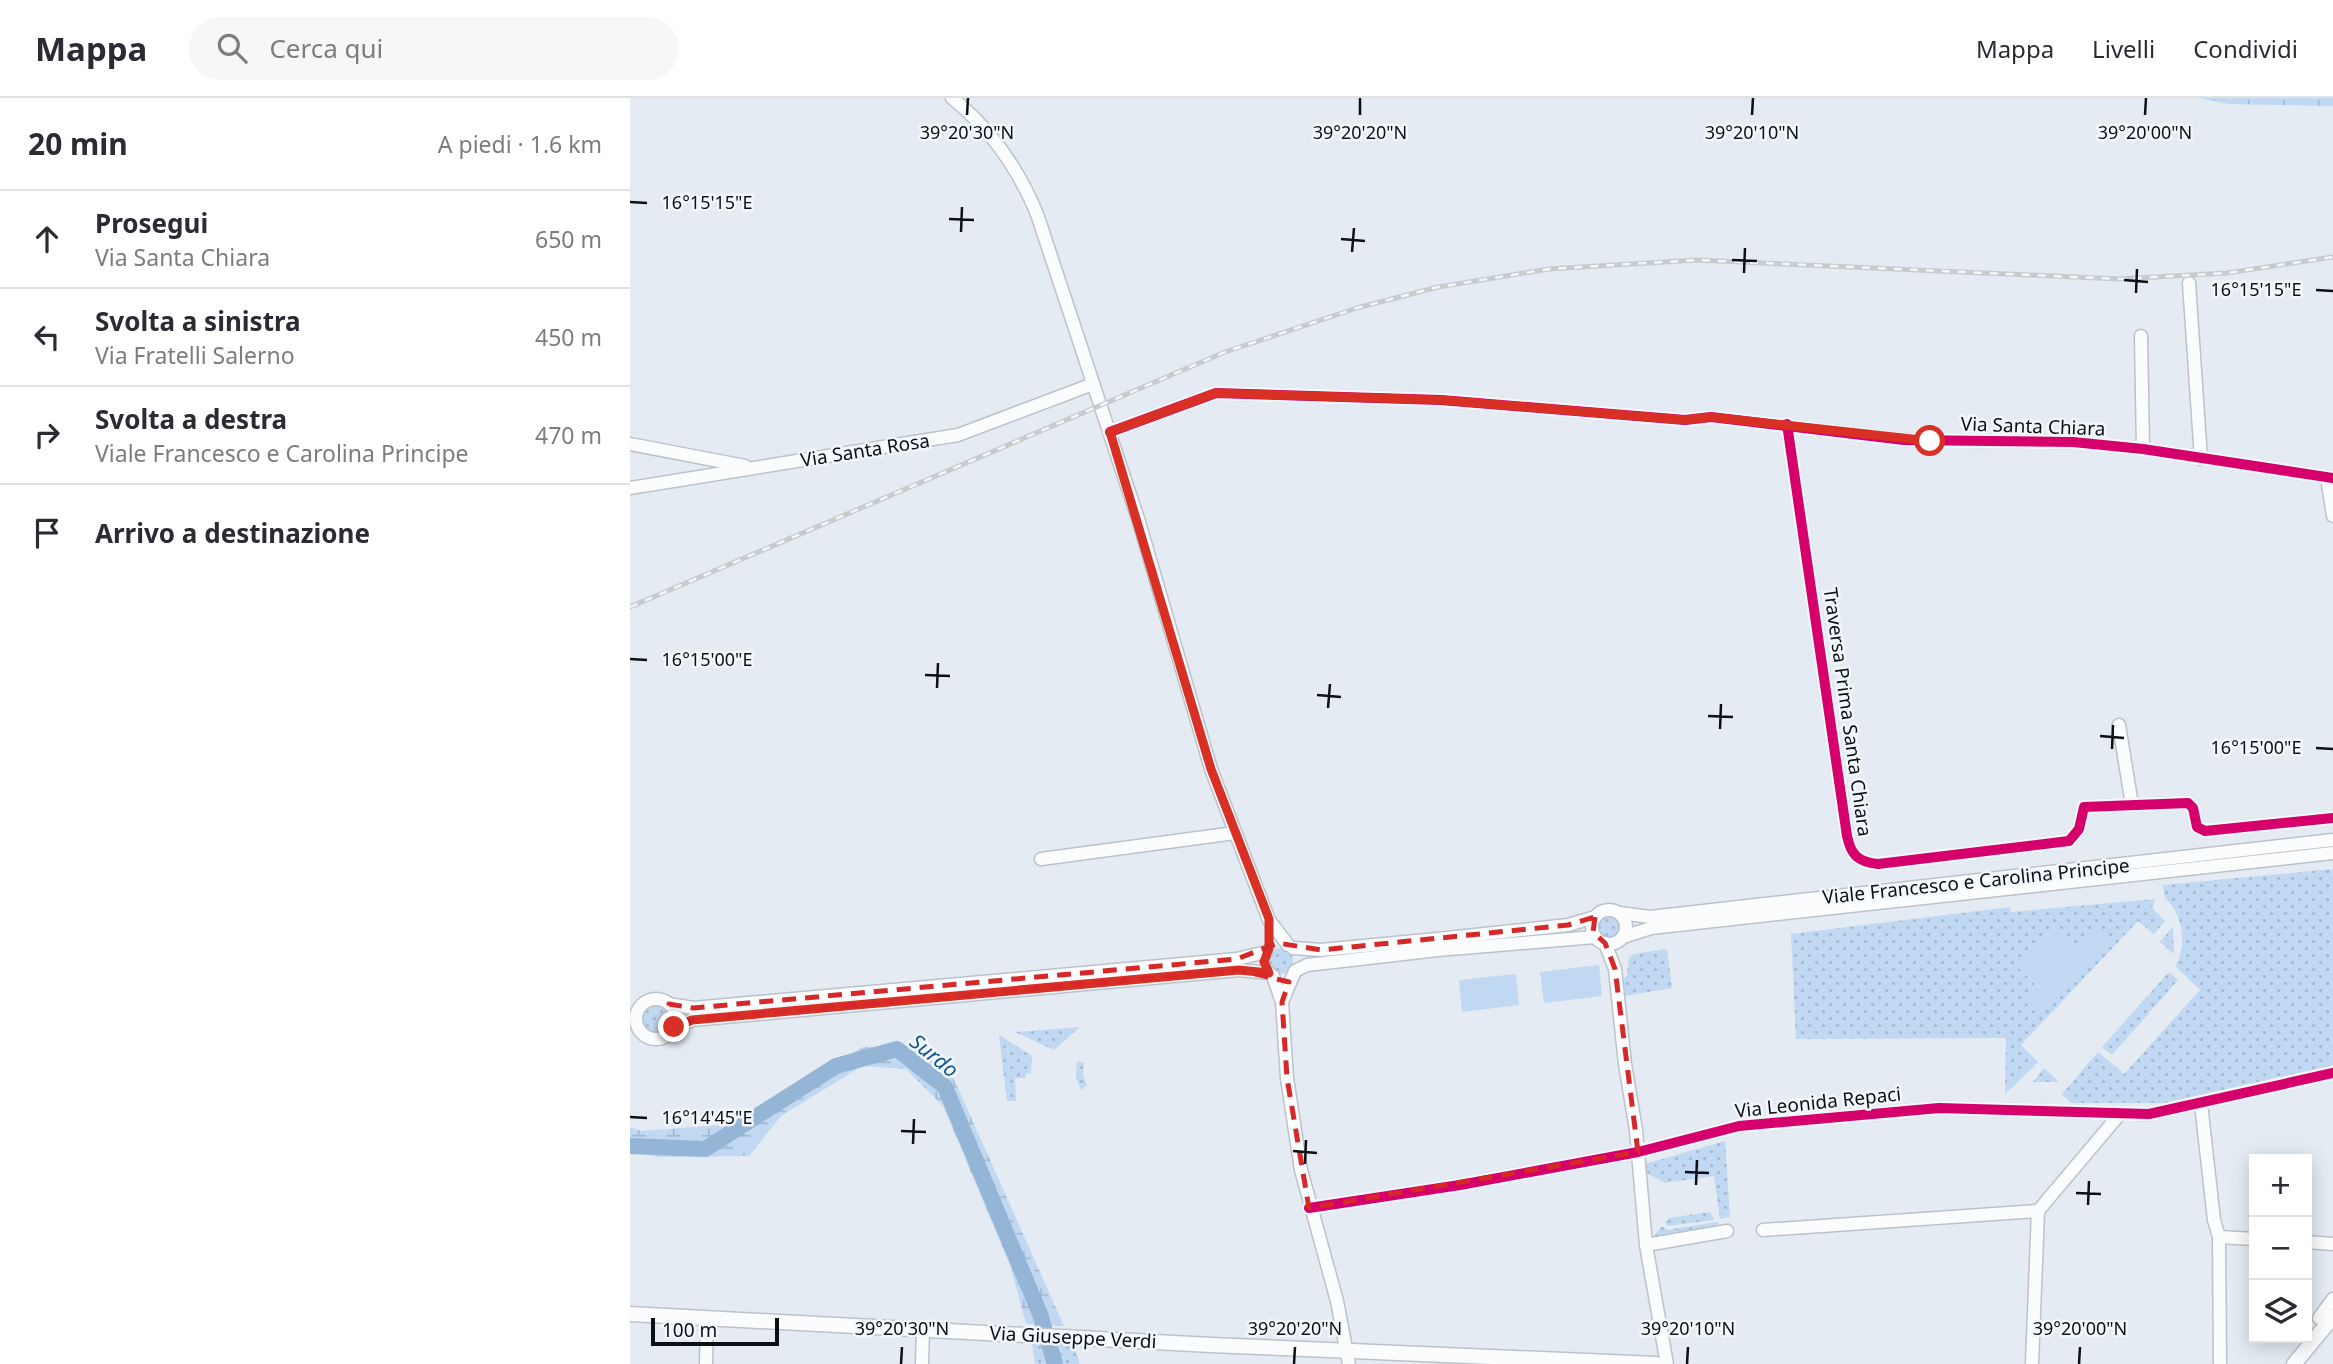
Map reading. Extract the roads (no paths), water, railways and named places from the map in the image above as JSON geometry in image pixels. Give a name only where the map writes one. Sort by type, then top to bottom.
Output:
[{"type":"main road","points":[[2294,1364],[2326,1317],[2333,1301]]},
{"type":"main road","name":"Via Giuseppe Verdi","points":[[630,1314],[1072,1336],[1346,1360],[1656,1364]]},
{"type":"main road","points":[[2312,1330],[2326,1317]]},
{"type":"main road","points":[[2284,1364],[2300,1343]]},
{"type":"street","points":[[952,98],[973,114],[997,142],[1021,177],[1037,215],[1139,523],[1188,697],[1235,832],[1269,919],[1298,957],[1282,1002]]},
{"type":"street","points":[[2189,283],[2200,459]]},
{"type":"street","points":[[2141,336],[2143,449]]},
{"type":"street","name":"Via Santa Rosa","points":[[630,488],[958,435],[1093,384]]},
{"type":"street","name":"Via Santa Chiara","points":[[1110,432],[1216,393],[1441,400],[1685,420],[1711,417],[1904,440],[2073,442],[2143,449],[2330,477]]},
{"type":"street","name":"Traversa Prima Santa Chiara","points":[[1787,424],[1851,852],[1867,863],[1878,864],[2064,842],[2069,841],[2080,829],[2084,807],[2188,803],[2193,808],[2197,827],[2205,831],[2333,818]]},
{"type":"street","points":[[630,443],[755,468]]},
{"type":"street","points":[[2330,477],[2333,516]]},
{"type":"street","points":[[2119,725],[2132,804]]},
{"type":"street","points":[[1041,859],[1235,832]]},
{"type":"street","name":"Viale Francesco e Carolina Principe","points":[[2333,840],[1650,917],[1604,911],[1595,917],[1568,925],[1437,939],[1321,950],[1278,943],[1267,950],[1237,959],[693,1008],[654,999],[634,1012],[635,1029],[648,1037],[658,1039],[667,1035],[674,1027],[692,1020],[1239,970],[1288,977],[1307,965],[1348,960],[1622,938],[1651,928],[2333,853]]},
{"type":"street","points":[[1620,913],[1626,922],[1615,969],[1646,1245],[1667,1364]]},
{"type":"street","points":[[1595,917],[1592,927],[1615,969]]},
{"type":"street","points":[[1269,919],[1264,962],[1282,1002],[1293,1124],[1346,1360]]},
{"type":"street","points":[[668,1004],[676,1017],[674,1027]]},
{"type":"street","name":"Via Leonida Repaci","points":[[1310,1208],[1461,1185],[1637,1152],[1739,1126],[1870,1112],[1939,1108],[2149,1114],[2333,1073]]},
{"type":"street","points":[[2201,1104],[2214,1220],[2219,1237],[2220,1364]]},
{"type":"street","points":[[2032,1364],[2038,1211],[2119,1115]]},
{"type":"street","points":[[1763,1230],[2038,1211]]},
{"type":"street","points":[[1646,1245],[1727,1231]]},
{"type":"street","points":[[2219,1237],[2249,1239]]},
{"type":"street","points":[[2312,1242],[2333,1244]]},
{"type":"street","points":[[706,1364],[707,1318]]},
{"type":"street","points":[[922,1364],[923,1329]]},
{"type":"waterway","name":"Surdo","points":[[630,1146],[705,1149],[836,1066],[897,1049],[945,1087],[1040,1314],[1055,1364]]},
{"type":"railway","points":[[630,607],[1225,352],[1357,308],[1438,287],[1549,269],[1697,260],[2119,279],[2227,273],[2333,257]]}]
